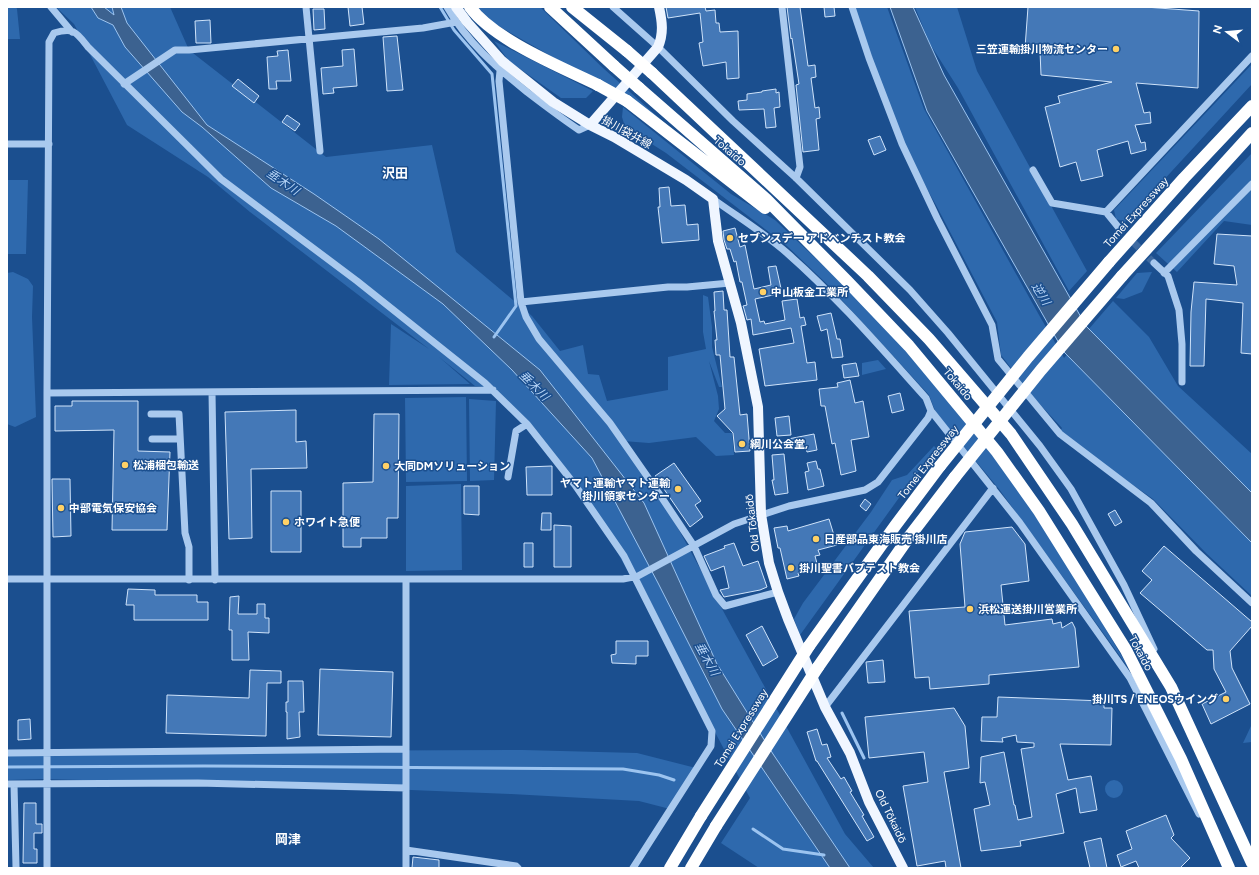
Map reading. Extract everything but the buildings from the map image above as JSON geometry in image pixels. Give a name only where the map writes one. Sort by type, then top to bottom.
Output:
[{"type":"highway","points":[[470,7],[474,13],[492,29],[511,41],[598,84],[627,101],[732,181],[761,206],[799,232]]},
{"type":"highway","name":"Tokaido","points":[[550,7],[614,66],[766,199],[910,346],[997,452],[1039,511],[1126,650],[1181,759],[1228,868]]},
{"type":"highway","name":"Tokaido","points":[[572,7],[652,73],[873,282],[930,339],[1011,434],[1072,524],[1171,687],[1252,863]]},
{"type":"highway","points":[[577,7],[590,22]]},
{"type":"highway","name":"Tomei Expressway","points":[[670,868],[701,816],[809,646],[940,466],[1028,357],[1109,262],[1184,178],[1252,106]]},
{"type":"highway","points":[[691,868],[818,666],[909,537],[1041,370],[1122,276],[1252,133]]},
{"type":"main road","points":[[456,7],[466,22],[502,61],[553,102],[590,125]]},
{"type":"main road","name":"掛川袋井線","points":[[659,7],[662,22],[662,37],[658,46],[590,125],[614,137],[686,180],[713,199]]},
{"type":"main road","name":"Old Tōkaidō","points":[[713,199],[722,260],[730,283],[751,365],[758,407],[761,514],[769,563],[778,592],[825,707],[850,753],[869,802],[902,868]]},
{"type":"street","points":[[51,7],[72,32]]},
{"type":"street","points":[[306,7],[320,151]]},
{"type":"street","points":[[447,7],[456,22],[477,48],[500,71],[558,116],[579,130],[590,125]]},
{"type":"street","points":[[613,7],[658,46],[733,121],[796,178],[910,290],[977,366],[1040,446],[1071,490],[1124,585],[1171,687]]},
{"type":"street","points":[[782,7],[800,167],[796,178]]},
{"type":"street","points":[[852,7],[869,58],[902,144],[937,218],[992,325],[998,359],[1060,434],[1151,504],[1196,551],[1252,603]]},
{"type":"street","points":[[124,84],[175,50],[189,50],[424,28],[456,22]]},
{"type":"street","points":[[47,868],[49,42],[54,33],[64,30],[77,33],[88,47],[124,84],[221,179],[357,280],[493,390],[527,424],[575,484],[624,556],[636,576],[712,731],[711,746],[633,868]]},
{"type":"street","points":[[1106,212],[1252,56]]},
{"type":"street","points":[[500,71],[499,80],[521,302],[526,317],[539,339],[610,423],[656,489],[694,546],[716,595],[725,606],[778,592]]},
{"type":"street","points":[[7,144],[49,144]]},
{"type":"street","points":[[1033,170],[1052,204],[1106,212],[1119,228]]},
{"type":"street","points":[[1164,273],[1252,184]]},
{"type":"street","points":[[713,199],[756,229],[787,254],[838,301],[926,398],[931,411],[1020,523],[1130,678],[1228,868]]},
{"type":"street","points":[[1154,263],[1168,276],[1179,310],[1182,344],[1182,382]]},
{"type":"street","points":[[521,302],[668,287],[687,287],[730,283]]},
{"type":"street","points":[[47,393],[493,390]]},
{"type":"street","points":[[212,392],[214,580]]},
{"type":"street","points":[[7,579],[623,579],[636,576],[686,551],[734,524],[761,514],[789,506],[865,490],[878,482],[924,424],[931,411]]},
{"type":"street","points":[[151,414],[179,414],[185,534],[189,547],[189,580]]},
{"type":"street","points":[[508,477],[516,431],[527,424]]},
{"type":"street","points":[[152,439],[180,439]]},
{"type":"street","points":[[825,707],[993,488]]},
{"type":"street","points":[[406,580],[406,868]]},
{"type":"street","points":[[7,753],[47,756],[406,749]]},
{"type":"street","points":[[16,867],[10,784],[47,781],[406,785]]},
{"type":"street","points":[[406,850],[516,866],[518,868]]},
{"type":"shaded area","points":[[7,7],[16,7],[17,9],[20,39],[7,39]]},
{"type":"shaded area","points":[[56,7],[170,7],[189,50],[326,157],[432,145],[456,252],[532,316],[560,351],[583,345],[588,374],[599,375],[607,401],[668,390],[668,357],[706,349],[703,332],[703,295],[708,297],[712,327],[712,347],[722,387],[719,387],[709,361],[718,396],[719,409],[714,421],[725,433],[732,433],[734,455],[716,456],[696,437],[649,443],[623,441],[662,499],[845,834],[874,868],[759,868],[721,843],[750,798],[599,519],[494,388],[475,386],[439,357],[470,384],[389,385],[391,324],[429,349],[250,212],[208,177],[127,125],[74,24]]},
{"type":"shaded area","points":[[477,7],[540,7],[603,68],[696,151],[572,68],[495,24]]},
{"type":"shaded area","points":[[852,7],[887,7],[924,109],[1064,358],[1113,301],[1149,337],[1178,386],[1252,454],[1252,596],[1207,554],[1153,499],[1059,433],[1062,428],[1035,399],[1001,355],[997,322],[936,205],[902,144]]},
{"type":"shaded area","points":[[915,7],[957,7],[977,71],[1087,271],[1069,291],[958,88],[930,44]]},
{"type":"shaded area","points":[[494,41],[593,91],[586,98],[561,98],[509,61]]},
{"type":"shaded area","points":[[1252,64],[1252,84],[1125,222],[1116,219],[1114,210]]},
{"type":"shaded area","points":[[623,107],[731,194],[775,220],[843,284],[906,351],[996,460],[1033,512],[1085,594],[1130,670],[999,489],[936,413],[929,395],[828,285],[787,246],[666,153],[625,127],[622,117]]},
{"type":"shaded area","points":[[1252,153],[1252,225],[1224,221],[1177,272],[1156,253]]},
{"type":"shaded area","points":[[7,180],[28,180],[26,254],[7,254]]},
{"type":"shaded area","points":[[13,272],[28,279],[33,286],[32,317],[36,417],[15,427],[7,424],[7,273]]},
{"type":"shaded area","points":[[1152,272],[1142,292],[1124,299],[1116,298],[1137,273]]},
{"type":"shaded area","points":[[878,360],[886,369],[862,375],[862,363]]},
{"type":"shaded area","points":[[466,397],[467,481],[406,482],[405,398]]},
{"type":"shaded area","points":[[469,399],[496,401],[494,480],[470,481]]},
{"type":"shaded area","points":[[934,446],[937,449],[914,477],[800,635],[794,619],[803,603],[871,512],[892,480],[907,475]]},
{"type":"shaded area","points":[[461,484],[462,570],[406,571],[406,486]]},
{"type":"shaded area","points":[[1251,726],[1252,742],[1243,743]]},
{"type":"shaded area","points":[[523,750],[637,753],[696,768],[670,809],[639,801],[511,794],[312,786],[43,779],[7,780],[7,752]]},
{"type":"shaded area","points":[[1110,780],[1118,780],[1123,785],[1121,796],[1118,798],[1110,798],[1105,793],[1105,785]]},
{"type":"water","name":"垂木川","points":[[91,7],[104,7],[114,15],[112,7],[121,7],[127,23],[207,125],[314,194],[379,239],[540,370],[644,503],[717,664],[773,754],[850,868],[830,868],[722,709],[592,458],[512,370],[443,304],[336,226],[271,188],[202,127],[182,112],[125,47],[113,25],[98,18]]},
{"type":"water","name":"逆川","points":[[890,7],[913,7],[944,75],[1086,326],[1252,493],[1252,543],[1064,352],[927,111]]},
{"type":"waterway","points":[[440,7],[454,30],[492,74],[516,306],[494,337]]},
{"type":"waterway","points":[[842,713],[864,758]]},
{"type":"waterway","points":[[7,767],[204,766],[623,769],[659,775],[674,780]]},
{"type":"waterway","points":[[753,829],[783,849],[824,855]]},
{"type":"tunnel","points":[[1119,228],[1154,263]]},
{"type":"place","name":"三笠運輸掛川物流センター","points":[[1116,49]]},
{"type":"place","name":"セブンスデー アドベンチスト教会","points":[[730,238]]},
{"type":"place","name":"中山板金工業所","points":[[763,292]]},
{"type":"place","name":"綱川公会堂,","points":[[742,444]]},
{"type":"place","name":"松浦梱包輸送","points":[[125,465]]},
{"type":"place","name":"大同DMソリューション","points":[[386,466]]},
{"type":"place","name":"ヤマト運輸ヤマト運輸 掛川領家センター","points":[[678,489]]},
{"type":"place","name":"中部電気保安協会","points":[[61,508]]},
{"type":"place","name":"ホワイト急便","points":[[286,522]]},
{"type":"place","name":"日産部品東海販売 掛川店","points":[[816,539]]},
{"type":"place","name":"掛川聖書バプテスト教会","points":[[791,568]]},
{"type":"place","name":"浜松運送掛川営業所","points":[[970,609]]},
{"type":"place","name":"掛川TS / ENEOSウイング","points":[[1226,699]]},
{"type":"district","name":"沢田","points":[[395,173]]},
{"type":"district","name":"岡津","points":[[288,839]]}]
